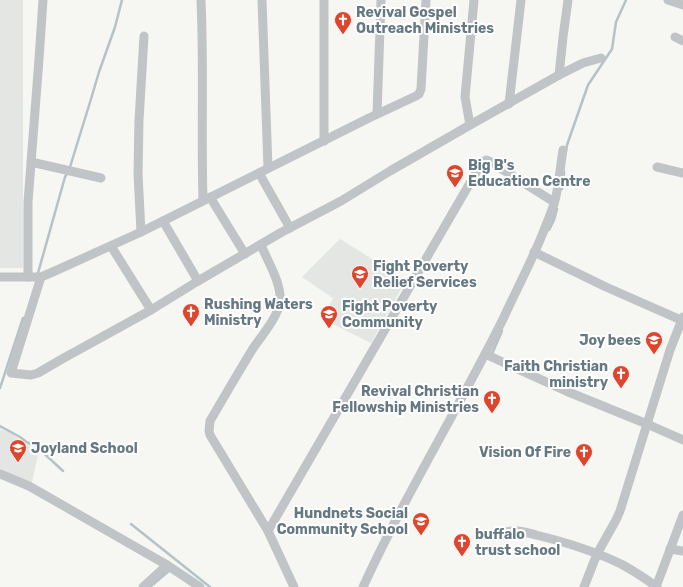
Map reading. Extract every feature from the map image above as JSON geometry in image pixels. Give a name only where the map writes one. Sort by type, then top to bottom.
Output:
[{"type":"street","points":[[28,277],[28,202],[43,0]]},
{"type":"street","points":[[201,0],[202,158],[206,198],[245,254]]},
{"type":"street","points":[[262,0],[268,168]]},
{"type":"street","points":[[324,0],[324,141]]},
{"type":"street","points":[[377,114],[381,0]]},
{"type":"street","points":[[0,277],[41,277],[141,232],[206,198],[416,96],[420,92],[426,0]]},
{"type":"street","points":[[470,125],[465,98],[474,0]]},
{"type":"street","points":[[509,104],[521,0]]},
{"type":"street","points":[[559,75],[568,0]]},
{"type":"street","points":[[668,0],[683,5]]},
{"type":"street","points":[[141,232],[138,174],[139,120],[144,36]]},
{"type":"street","points":[[41,277],[11,373],[31,375],[38,373],[151,310],[290,228],[341,201],[390,171],[559,75],[583,63],[601,58]]},
{"type":"street","points":[[363,587],[401,508],[485,354],[534,252],[554,202],[563,150]]},
{"type":"street","points":[[268,530],[481,164],[486,160],[489,161],[554,202]]},
{"type":"street","points":[[32,162],[101,178]]},
{"type":"street","points":[[656,167],[683,173]]},
{"type":"street","points":[[259,173],[290,228]]},
{"type":"street","points":[[162,220],[198,281]]},
{"type":"street","points":[[261,245],[277,280],[280,291],[280,302],[273,320],[210,421],[209,430],[210,435],[268,530],[294,587]]},
{"type":"street","points":[[111,246],[151,310]]},
{"type":"street","points":[[534,252],[593,281],[683,320],[670,350],[620,511],[597,554],[584,587]]},
{"type":"street","points":[[485,354],[566,391],[683,440]]},
{"type":"street","points":[[0,474],[29,486],[167,564],[200,587]]},
{"type":"street","points":[[503,534],[511,530],[527,533],[548,538],[597,554],[637,573],[656,587],[683,515]]},
{"type":"street","points":[[670,549],[683,551]]},
{"type":"street","points":[[143,587],[167,564]]},
{"type":"shaded area","points":[[0,0],[23,0],[23,268],[0,268]]},
{"type":"shaded area","name":"Fight Poverty Relief Services","points":[[340,239],[406,280],[371,343],[323,319],[333,298],[302,277]]},
{"type":"shaded area","name":"Joyland School","points":[[0,429],[9,432],[38,454],[32,482],[0,471]]},
{"type":"waterway","points":[[70,167],[99,72],[115,27],[122,0]]},
{"type":"waterway","points":[[566,151],[588,85],[612,49],[616,22],[626,0]]},
{"type":"waterway","points":[[38,273],[65,177],[68,172]]},
{"type":"waterway","points":[[562,189],[564,172]]},
{"type":"waterway","points":[[549,230],[557,209]]},
{"type":"waterway","points":[[0,388],[23,318]]},
{"type":"waterway","points":[[492,354],[502,331]]},
{"type":"waterway","points":[[0,426],[28,443],[36,446],[63,471]]},
{"type":"waterway","points":[[131,524],[210,587]]},
{"type":"waterway","points":[[150,587],[170,570]]},
{"type":"place","name":"Revival Gospel Outreach Ministries","points":[[343,35]]},
{"type":"place","name":"Big B's Education Centre","points":[[455,188]]},
{"type":"place","name":"Fight Poverty Relief Services","points":[[360,289]]},
{"type":"place","name":"Rushing Waters Ministry","points":[[191,327]]},
{"type":"place","name":"Fight Poverty Community","points":[[329,329]]},
{"type":"place","name":"Joy bees","points":[[654,355]]},
{"type":"place","name":"Faith Christian ministry","points":[[621,389]]},
{"type":"place","name":"Revival Christian Fellowship Ministries","points":[[492,414]]},
{"type":"place","name":"Joyland School","points":[[18,463]]},
{"type":"place","name":"Vision Of Fire","points":[[584,467]]},
{"type":"place","name":"Hundnets Social Community School","points":[[421,536]]},
{"type":"place","name":"buffalo trust school","points":[[462,557]]}]
